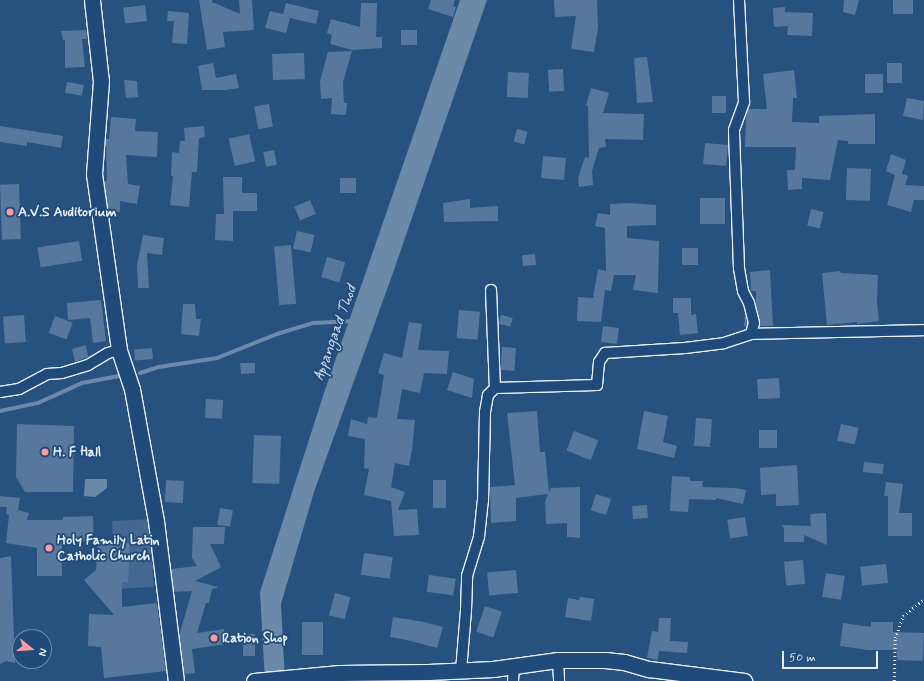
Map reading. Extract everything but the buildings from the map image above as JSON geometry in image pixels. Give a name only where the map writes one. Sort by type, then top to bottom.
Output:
[{"type":"street","points":[[92,0],[101,81],[94,174],[119,350],[132,389],[156,521],[176,681]]},
{"type":"street","points":[[739,0],[744,102],[734,130],[739,268],[743,291],[749,303],[754,323],[751,334]]},
{"type":"street","points":[[491,290],[495,388]]},
{"type":"street","points":[[461,671],[467,576],[479,537],[483,501],[485,412],[488,395],[495,388],[597,385],[599,362],[605,353],[685,348],[724,343],[751,334],[924,330]]},
{"type":"street","points":[[0,392],[19,389],[47,374],[62,373],[88,365],[108,353],[119,350]]},
{"type":"street","points":[[558,660],[559,681]]},
{"type":"street","points":[[254,681],[289,680],[340,673],[461,671],[513,674],[558,660],[606,660],[624,662],[649,669],[744,681]]},
{"type":"path","points":[[894,681],[895,638],[903,616],[924,599]]},
{"type":"shaded area","points":[[460,0],[487,0],[394,270],[314,492],[281,604],[285,681],[265,681],[260,592],[324,393]]},
{"type":"shaded area","points":[[85,479],[107,479],[107,488],[95,497],[84,496]]},
{"type":"shaded area","points":[[150,519],[154,587],[116,589],[112,521]]},
{"type":"waterway","name":"Appangaad Thod","points":[[140,373],[159,367],[217,358],[277,334],[313,323],[355,321]]},
{"type":"waterway","points":[[0,411],[38,403],[82,383],[124,375]]},
{"type":"place","name":"A.V.S Auditorium","points":[[10,212]]},
{"type":"place","name":"H. F Hall","points":[[45,452]]},
{"type":"place","name":"Holy Family Latin Catholic Church","points":[[49,548]]},
{"type":"place","name":"Ration Shop","points":[[214,638]]}]
